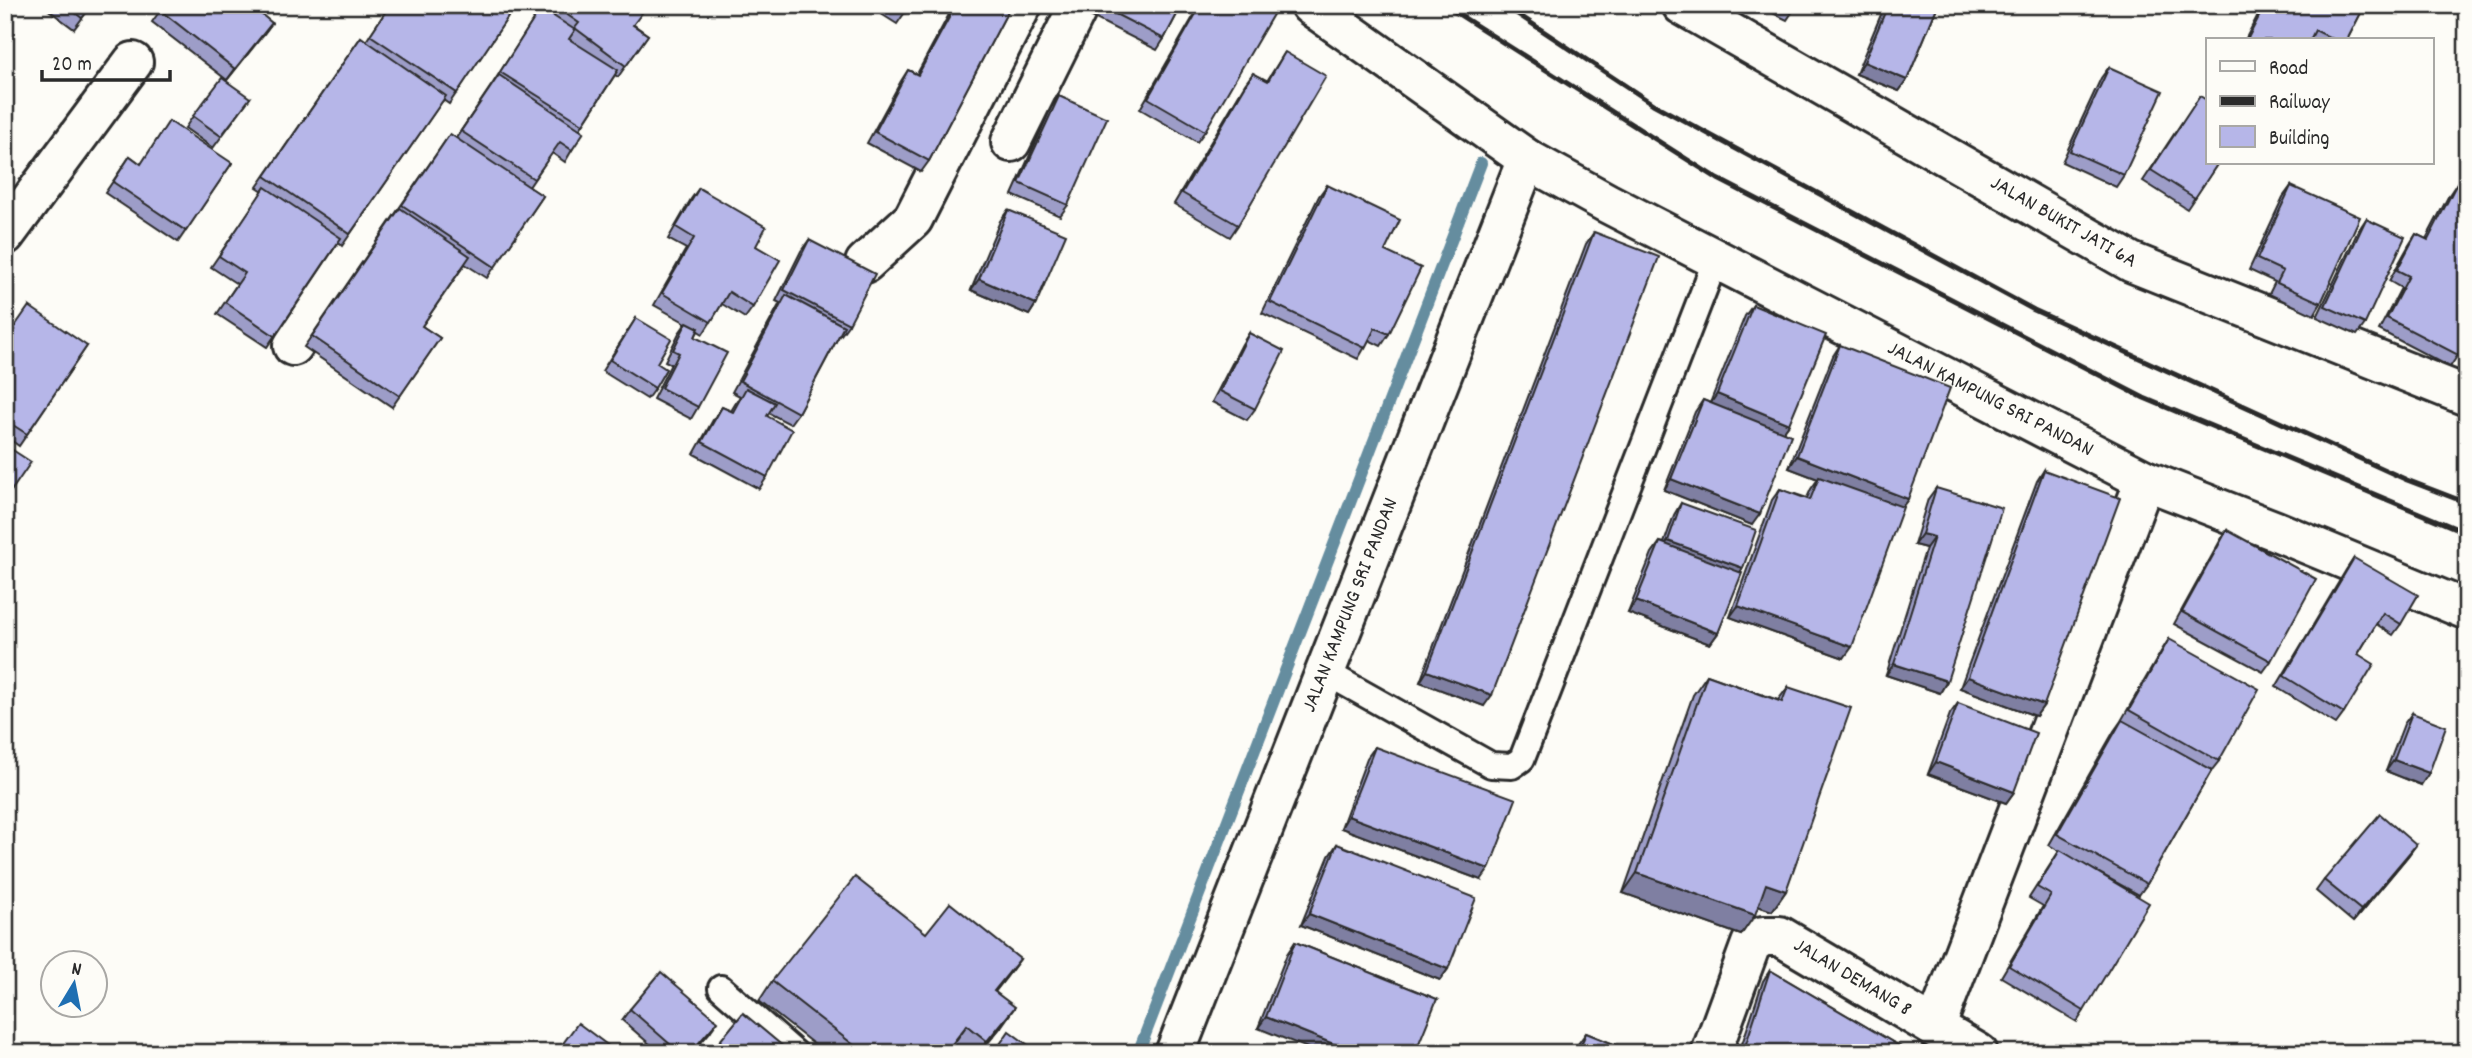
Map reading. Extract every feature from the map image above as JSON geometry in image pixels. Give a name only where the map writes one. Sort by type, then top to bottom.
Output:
[{"type":"street","points":[[293,346],[455,104],[530,5]]},
{"type":"street","points":[[865,263],[913,219],[1021,5]]},
{"type":"street","points":[[1011,142],[1079,5]]},
{"type":"street","name":"JALAN KAMPUNG SRI PANDAN","points":[[1310,5],[1527,159],[1607,203],[2146,480],[2467,610]]},
{"type":"street","name":"JALAN BUKIT JATI 6A","points":[[1682,5],[2131,261],[2467,396]]},
{"type":"street","points":[[5,235],[133,62]]},
{"type":"street","name":"JALAN KAMPUNG SRI PANDAN","points":[[1175,1053],[1527,159]]},
{"type":"street","points":[[1935,1028],[2146,480]]},
{"type":"street","name":"JALAN DEMANG 8","points":[[1711,1053],[1751,944],[1763,936],[1780,936],[1978,1053]]},
{"type":"lane","points":[[1325,672],[1491,765],[1512,766],[1522,759],[1716,258]]},
{"type":"lane","points":[[721,988],[795,1053]]},
{"type":"building","points":[[65,5],[92,5],[82,18]]},
{"type":"building","points":[[164,5],[250,5],[272,23],[235,69],[160,10]]},
{"type":"building","points":[[390,5],[516,5],[457,93],[370,35]]},
{"type":"building","points":[[562,5],[648,5],[633,25],[648,35],[626,66],[575,28],[579,23],[559,9]]},
{"type":"building","points":[[893,5],[910,5],[905,13]]},
{"type":"building","points":[[956,5],[1011,5],[929,161],[875,132],[908,70],[918,75]]},
{"type":"building","points":[[1098,5],[1182,5],[1164,39]]},
{"type":"building","points":[[1201,5],[1266,5],[1275,11],[1205,131],[1148,98]]},
{"type":"building","points":[[1888,5],[1938,5],[1907,80],[1864,62]]},
{"type":"building","points":[[2265,5],[2365,5],[2348,38],[2331,38],[2315,30],[2311,38],[2248,38]]},
{"type":"building","points":[[541,8],[575,30],[569,39],[618,70],[583,124],[500,72]]},
{"type":"building","points":[[361,37],[446,96],[350,234],[265,176]]},
{"type":"building","points":[[1285,52],[1326,76],[1238,225],[1182,193],[1253,73],[1268,81]]},
{"type":"building","points":[[2109,67],[2163,91],[2124,175],[2070,151]]},
{"type":"building","points":[[499,75],[584,132],[572,150],[560,142],[534,179],[461,131]]},
{"type":"building","points":[[222,78],[250,98],[221,136],[193,116]]},
{"type":"building","points":[[1059,96],[1107,118],[1068,205],[1019,183]]},
{"type":"building","points":[[2200,96],[2206,100],[2206,164],[2217,164],[2195,198],[2151,170]]},
{"type":"building","points":[[169,121],[232,163],[186,231],[113,182],[130,156],[141,164]]},
{"type":"building","points":[[450,134],[543,196],[495,267],[402,205]]},
{"type":"building","points":[[2457,183],[2467,188],[2467,338],[2458,355],[2387,318],[2409,276],[2397,270],[2416,234],[2428,240]]},
{"type":"building","points":[[1327,185],[1400,220],[1385,251],[1421,268],[1389,334],[1375,328],[1365,348],[1270,302]]},
{"type":"building","points":[[2291,186],[2360,217],[2321,303],[2277,283],[2283,271],[2257,259]]},
{"type":"building","points":[[265,187],[341,238],[275,336],[225,302],[245,273],[219,256]]},
{"type":"building","points":[[699,188],[766,227],[756,246],[780,260],[753,307],[729,292],[711,322],[662,293],[694,238],[676,227]]},
{"type":"building","points":[[400,208],[470,256],[422,326],[440,338],[400,396],[312,336]]},
{"type":"building","points":[[1008,210],[1066,234],[1036,304],[979,279]]},
{"type":"building","points":[[2366,219],[2405,237],[2365,324],[2325,306]]},
{"type":"building","points":[[1594,232],[1659,257],[1492,695],[1427,671]]},
{"type":"building","points":[[809,240],[875,274],[849,324],[784,290]]},
{"type":"building","points":[[786,295],[844,326],[798,413],[740,381]]},
{"type":"building","points":[[1753,305],[1826,335],[1789,424],[1717,394]]},
{"type":"building","points":[[29,306],[87,346],[27,434],[5,420],[5,334],[8,336]]},
{"type":"building","points":[[636,318],[671,339],[657,363],[666,369],[655,388],[610,360]]},
{"type":"building","points":[[687,322],[699,328],[695,337],[727,353],[698,407],[661,388],[679,353],[673,350]]},
{"type":"building","points":[[1249,333],[1284,351],[1255,409],[1220,391]]},
{"type":"building","points":[[1840,345],[1950,388],[1908,499],[1797,456]]},
{"type":"building","points":[[746,388],[775,403],[767,416],[792,430],[767,477],[702,442],[722,407],[733,412]]},
{"type":"building","points":[[1703,400],[1791,435],[1760,514],[1671,479]]},
{"type":"building","points":[[5,445],[31,462],[5,500]]},
{"type":"building","points":[[2044,470],[2120,498],[2044,705],[1968,677]]},
{"type":"building","points":[[1819,477],[1903,507],[1852,647],[1738,606],[1780,489],[1810,500]]},
{"type":"building","points":[[1936,488],[2002,508],[1947,681],[1894,664],[1934,537],[1922,534]]},
{"type":"building","points":[[1681,503],[1756,530],[1743,568],[1668,541]]},
{"type":"building","points":[[2227,530],[2316,579],[2271,661],[2182,612]]},
{"type":"building","points":[[1660,542],[1742,573],[1718,633],[1636,601]]},
{"type":"building","points":[[2354,558],[2418,595],[2401,624],[2383,613],[2358,654],[2374,664],[2344,713],[2284,676]]},
{"type":"building","points":[[2169,639],[2259,689],[2219,761],[2129,710]]},
{"type":"building","points":[[1707,675],[1782,702],[1788,687],[1851,708],[1786,891],[1766,884],[1755,915],[1637,873]]},
{"type":"building","points":[[1958,703],[2036,733],[2014,792],[1936,762]]},
{"type":"building","points":[[2412,713],[2446,726],[2429,773],[2394,760]]},
{"type":"building","points":[[2122,720],[2212,770],[2147,884],[2057,834]]},
{"type":"building","points":[[1375,747],[1516,799],[1489,869],[1348,816]]},
{"type":"building","points":[[2380,814],[2416,845],[2361,910],[2324,880]]},
{"type":"building","points":[[1337,844],[1476,898],[1448,969],[1309,914]]},
{"type":"building","points":[[2060,850],[2149,903],[2084,1011],[2009,966],[2051,895],[2037,887]]},
{"type":"building","points":[[855,877],[926,933],[950,903],[1020,959],[994,991],[1015,1007],[987,1041],[967,1025],[945,1053],[864,1053],[772,981]]},
{"type":"building","points":[[1295,942],[1437,999],[1415,1053],[1356,1053],[1266,1017]]},
{"type":"building","points":[[1770,970],[1911,1053],[1743,1053]]},
{"type":"building","points":[[661,972],[718,1021],[690,1053],[680,1053],[630,1009]]},
{"type":"building","points":[[743,1013],[791,1053],[710,1053]]},
{"type":"building","points":[[578,1023],[618,1053],[556,1053]]},
{"type":"building","points":[[1009,1031],[1039,1053],[994,1053]]},
{"type":"building","points":[[1586,1033],[1636,1053],[1578,1053]]},
{"type":"waterway","points":[[1138,1053],[1481,163]]},
{"type":"railway","points":[[1444,5],[1718,179],[2144,398],[2467,533]]},
{"type":"railway","points":[[1504,5],[1653,104],[2034,310],[2407,480],[2467,503]]}]
